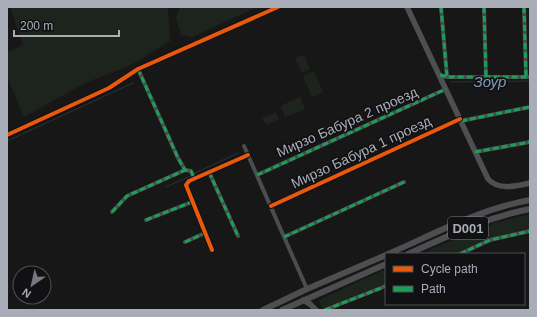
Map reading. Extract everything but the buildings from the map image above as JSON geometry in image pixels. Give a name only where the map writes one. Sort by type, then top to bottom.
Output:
[{"type":"highway","name":"D001","points":[[389,253],[480,215],[509,205],[530,200]]},
{"type":"highway","name":"D001","points":[[410,253],[490,219],[530,209]]},
{"type":"highway","name":"D001","points":[[263,310],[385,255]]},
{"type":"highway","points":[[282,310],[385,264]]},
{"type":"main road","points":[[407,7],[486,175],[494,185],[507,187],[530,183]]},
{"type":"main road","points":[[316,295],[316,310]]},
{"type":"main road","points":[[303,300],[316,310]]},
{"type":"street","points":[[7,135],[108,88],[138,69],[278,7]]},
{"type":"street","points":[[442,7],[447,77]]},
{"type":"street","points":[[484,7],[486,77]]},
{"type":"street","points":[[440,75],[447,77],[528,77],[524,7]]},
{"type":"street","points":[[138,69],[185,170]]},
{"type":"street","name":"Мирзо Бабура 2 проезд","points":[[257,175],[446,89]]},
{"type":"street","name":"Мирзо Бабура 1 проезд","points":[[270,206],[461,120],[530,107]]},
{"type":"street","points":[[475,152],[530,142]]},
{"type":"street","points":[[244,146],[307,289]]},
{"type":"street","points":[[212,250],[192,202],[186,185],[187,182],[248,155]]},
{"type":"street","points":[[112,212],[127,196],[185,170],[191,171],[194,178]]},
{"type":"street","points":[[208,172],[238,236]]},
{"type":"street","points":[[284,237],[404,182]]},
{"type":"street","points":[[146,220],[192,202]]},
{"type":"street","points":[[462,253],[490,240],[530,231]]},
{"type":"street","points":[[185,242],[205,234]]},
{"type":"street","points":[[325,310],[385,286]]},
{"type":"shaded area","points":[[10,7],[168,7],[170,41],[133,64],[85,83],[24,117],[7,77],[7,52],[23,45]]},
{"type":"shaded area","points":[[180,7],[257,7],[192,37],[181,35],[176,18]]},
{"type":"shaded area","points":[[304,55],[310,69],[302,73],[295,58]]},
{"type":"shaded area","points":[[314,71],[323,92],[312,97],[303,76]]},
{"type":"shaded area","points":[[300,97],[305,109],[285,117],[280,106]]},
{"type":"shaded area","points":[[276,112],[279,119],[266,125],[262,118]]},
{"type":"shaded area","points":[[530,214],[530,231],[499,238],[462,253],[426,253],[431,249],[495,223]]},
{"type":"shaded area","points":[[385,269],[385,286],[327,309],[322,308],[319,301]]},
{"type":"waterway","name":"Зоур","points":[[451,82],[530,81]]},
{"type":"waterway","points":[[7,141],[133,83]]},
{"type":"waterway","points":[[193,174],[238,153]]},
{"type":"waterway","points":[[166,187],[190,176]]},
{"type":"marked path","points":[[441,7],[447,77]]},
{"type":"marked path","points":[[484,7],[486,77]]},
{"type":"marked path","points":[[524,7],[526,77]]},
{"type":"marked path","points":[[138,69],[178,158],[185,170],[191,171],[194,178]]},
{"type":"marked path","points":[[440,75],[447,77],[530,77]]},
{"type":"marked path","points":[[257,175],[446,89]]},
{"type":"marked path","points":[[461,121],[530,107]]},
{"type":"marked path","points":[[475,152],[530,142]]},
{"type":"marked path","points":[[112,212],[127,196],[185,170]]},
{"type":"marked path","points":[[209,172],[238,236]]},
{"type":"marked path","points":[[284,237],[404,182]]},
{"type":"marked path","points":[[146,220],[192,202]]},
{"type":"marked path","points":[[462,253],[490,240],[530,231]]},
{"type":"marked path","points":[[185,242],[205,233]]},
{"type":"marked path","points":[[325,310],[385,286]]},
{"type":"cycle path","points":[[7,135],[109,88],[138,69],[278,7]]},
{"type":"cycle path","points":[[271,206],[460,119]]},
{"type":"cycle path","points":[[212,250],[186,185],[189,181],[248,155]]}]
